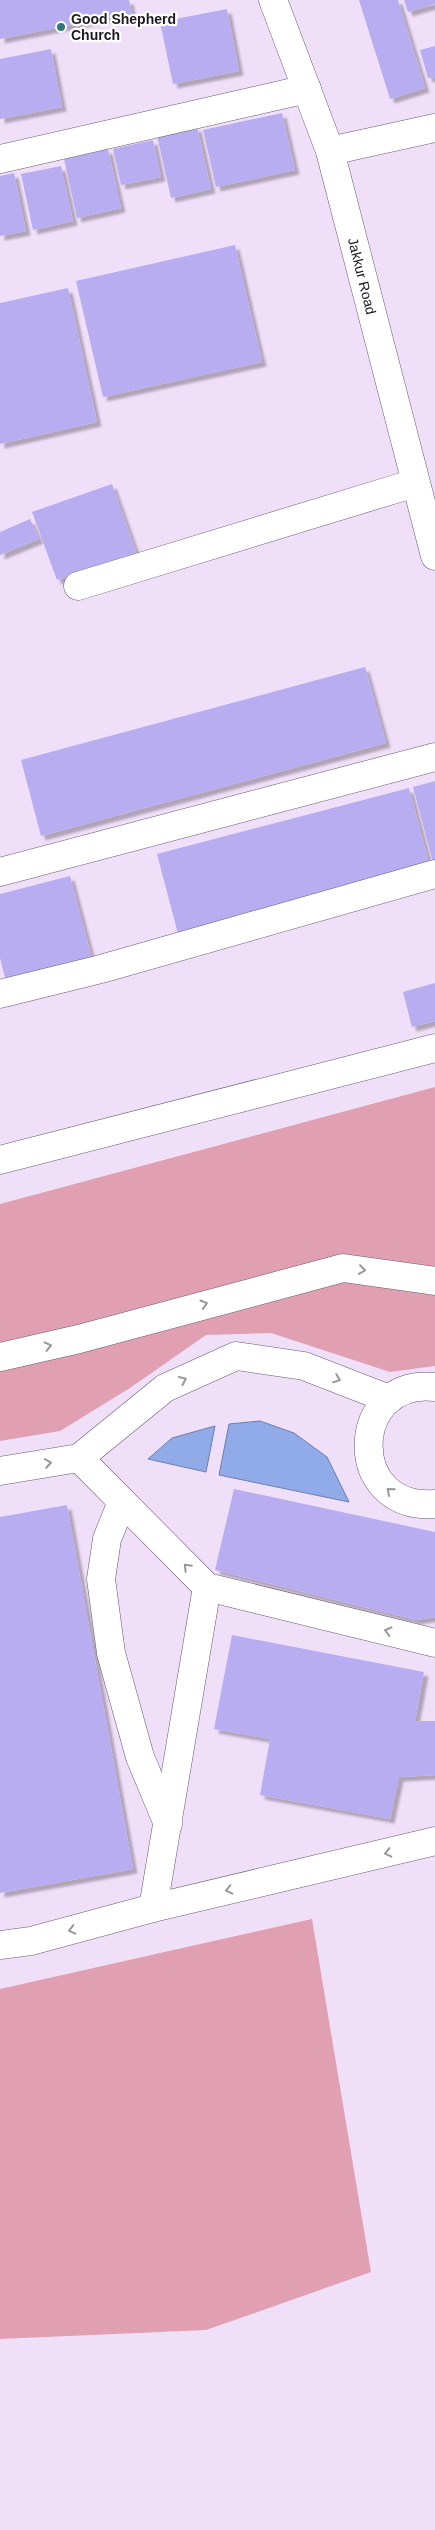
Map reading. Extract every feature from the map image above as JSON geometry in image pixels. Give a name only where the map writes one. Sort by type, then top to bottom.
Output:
[{"type":"street","name":"Jakkur Road","points":[[273,0],[330,151],[435,556]]},
{"type":"street","points":[[0,159],[307,89]]},
{"type":"street","points":[[330,151],[435,128]]},
{"type":"street","points":[[78,586],[415,483]]},
{"type":"street","points":[[0,872],[435,757]]},
{"type":"street","points":[[0,994],[101,969],[435,874]]},
{"type":"street","points":[[0,1160],[435,1048]]},
{"type":"street","points":[[0,1357],[78,1339],[343,1268],[435,1280]]},
{"type":"street","points":[[0,1471],[78,1458],[165,1388],[236,1356],[304,1366],[389,1399]]},
{"type":"street","points":[[435,1387],[424,1386],[405,1389],[389,1399],[376,1414],[369,1431],[367,1448],[370,1465],[379,1480],[391,1493],[406,1502],[423,1505],[435,1504]]},
{"type":"street","points":[[78,1458],[207,1588],[435,1643]]},
{"type":"street","points":[[122,1502],[107,1539],[101,1579],[111,1653],[140,1757],[168,1824]]},
{"type":"street","points":[[153,1908],[207,1588]]},
{"type":"street","points":[[0,1945],[31,1941],[153,1908],[435,1841]]},
{"type":"shaded area","points":[[435,1087],[435,1366],[390,1372],[271,1333],[206,1335],[130,1388],[60,1431],[0,1441],[0,1204]]},
{"type":"shaded area","points":[[312,1919],[371,2272],[206,2330],[0,2339],[0,1989]]},
{"type":"water","points":[[260,1421],[294,1433],[327,1457],[349,1502],[219,1475],[229,1424]]},
{"type":"water","points":[[215,1426],[206,1472],[148,1459],[172,1438]]},
{"type":"building","points":[[0,0],[129,0],[132,13],[0,39]]},
{"type":"building","points":[[359,0],[398,0],[425,88],[390,99]]},
{"type":"building","points":[[404,0],[435,0],[435,4],[408,12]]},
{"type":"building","points":[[227,9],[239,71],[173,84],[160,22]]},
{"type":"building","points":[[435,46],[435,77],[428,78],[420,50]]},
{"type":"building","points":[[51,49],[62,107],[0,119],[0,59]]},
{"type":"building","points":[[282,113],[295,170],[216,187],[203,130]]},
{"type":"building","points":[[197,127],[211,189],[171,198],[157,136]]},
{"type":"building","points":[[153,140],[161,177],[121,185],[113,149]]},
{"type":"building","points":[[108,149],[121,208],[77,218],[64,159]]},
{"type":"building","points":[[61,166],[73,221],[33,230],[21,174]]},
{"type":"building","points":[[14,173],[26,231],[0,236],[0,176]]},
{"type":"building","points":[[235,245],[262,362],[103,397],[76,281]]},
{"type":"building","points":[[68,288],[97,422],[0,444],[0,303]]},
{"type":"building","points":[[112,484],[136,552],[57,580],[32,512]]},
{"type":"building","points":[[30,519],[39,539],[0,555],[0,532]]},
{"type":"building","points":[[365,667],[386,743],[41,836],[21,760]]},
{"type":"building","points":[[435,781],[435,867],[434,867],[413,787]]},
{"type":"building","points":[[409,788],[430,868],[178,934],[157,854]]},
{"type":"building","points":[[70,876],[92,959],[6,982],[0,958],[0,894]]},
{"type":"building","points":[[435,983],[435,1021],[412,1027],[403,992]]},
{"type":"building","points":[[234,1489],[435,1532],[435,1617],[416,1620],[215,1570]]},
{"type":"building","points":[[67,1505],[133,1869],[0,1893],[0,1517]]},
{"type":"building","points":[[232,1635],[424,1672],[415,1721],[435,1721],[435,1775],[399,1777],[390,1819],[260,1795],[270,1739],[214,1729]]},
{"type":"place","name":"Good Shepherd Church","points":[[61,27]]}]
